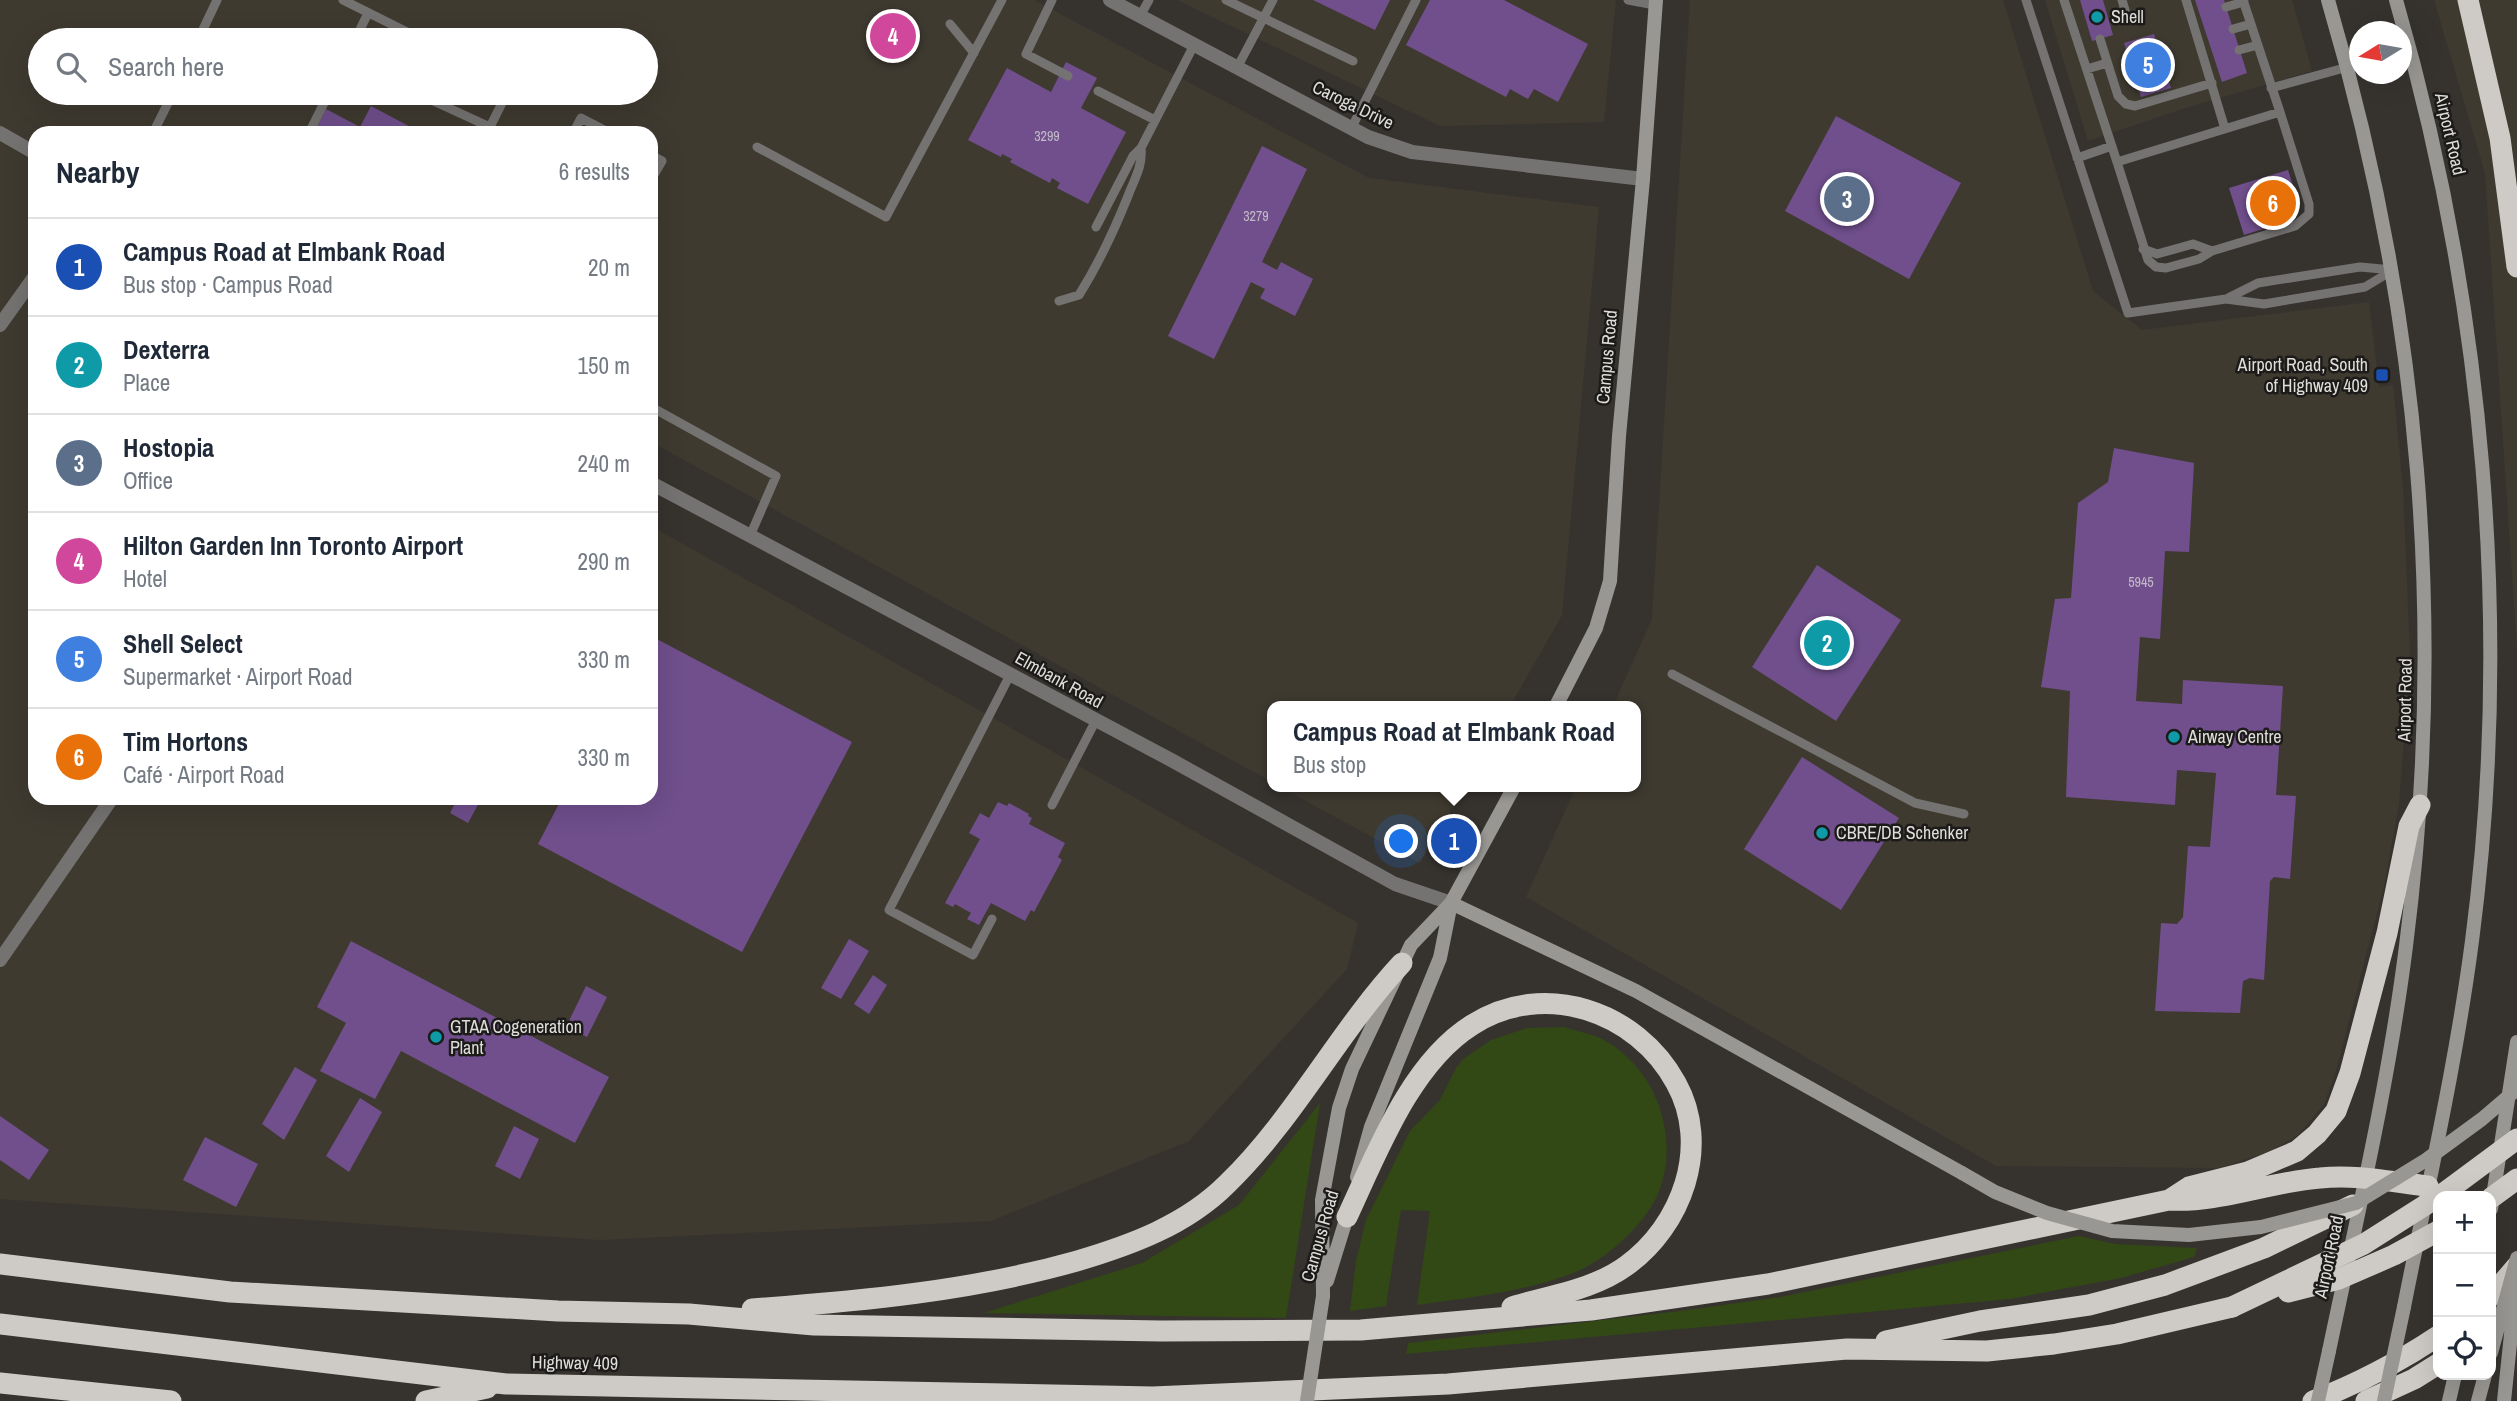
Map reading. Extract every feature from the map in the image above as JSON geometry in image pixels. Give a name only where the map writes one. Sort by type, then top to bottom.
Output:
[{"type":"highway","points":[[2468,0],[2500,138],[2517,267]]},
{"type":"highway","points":[[2169,1200],[2189,1187],[2248,1172],[2297,1151],[2317,1134],[2336,1111],[2350,1073],[2387,933],[2409,826],[2420,805]]},
{"type":"highway","points":[[689,1314],[889,1298],[976,1285],[1039,1272],[1144,1239],[1203,1205],[1227,1185],[1291,1110],[1377,990],[1402,963]]},
{"type":"highway","points":[[1347,1217],[1410,1089],[1456,1037],[1473,1024],[1508,1009],[1553,1003],[1601,1014],[1638,1036],[1656,1054],[1677,1084],[1689,1121],[1689,1167],[1685,1186],[1669,1220],[1645,1250],[1616,1273],[1578,1289],[1471,1320]]},
{"type":"highway","points":[[2438,1191],[2517,1139]]},
{"type":"highway","points":[[0,1264],[230,1292],[558,1311],[689,1314],[814,1325],[1161,1331],[1361,1330],[1591,1310],[1768,1284],[2169,1200],[2192,1202],[2321,1178],[2365,1178],[2433,1193]]},
{"type":"highway","points":[[2496,1194],[2517,1179]]},
{"type":"highway","points":[[2232,1307],[2354,1249],[2411,1216],[2433,1195]]},
{"type":"highway","points":[[1847,1349],[1980,1321],[2089,1305],[2165,1285],[2264,1248],[2356,1203]]},
{"type":"highway","points":[[1153,1397],[1448,1384],[1847,1349],[1987,1351],[2054,1344],[2117,1334],[2339,1279],[2394,1255],[2433,1234]]},
{"type":"highway","points":[[2496,1290],[2517,1266]]},
{"type":"highway","points":[[2496,1329],[2517,1316]]},
{"type":"highway","name":"Highway 409","points":[[0,1324],[506,1384],[1153,1397]]},
{"type":"highway","points":[[2313,1401],[2403,1359],[2433,1339]]},
{"type":"highway","points":[[2366,1401],[2433,1367]]},
{"type":"highway","points":[[4,1384],[171,1401]]},
{"type":"highway","points":[[426,1401],[506,1384]]},
{"type":"highway","points":[[1153,1397],[1184,1401]]},
{"type":"street","name":"Caroga Drive","points":[[1110,0],[1351,129],[1412,152],[1643,179]]},
{"type":"street","name":"Airport Road","points":[[2318,1401],[2399,1002],[2416,863],[2426,657],[2423,538],[2411,402],[2393,270],[2370,159],[2328,0]]},
{"type":"street","name":"Airport Road","points":[[2396,0],[2433,142],[2463,304],[2483,466],[2490,619],[2486,792],[2473,938],[2435,1191]]},
{"type":"street","name":"Campus Road","points":[[1559,701],[1596,628],[1610,581],[1619,436],[1656,2]]},
{"type":"street","points":[[0,133],[28,149]]},
{"type":"street","points":[[0,325],[28,286]]},
{"type":"street","name":"Elmbank Road","points":[[658,487],[1095,722],[1173,761],[1395,884],[1451,904]]},
{"type":"street","name":"Campus Road","points":[[1323,1296],[1322,1200],[1339,1108],[1352,1069],[1411,945],[1451,904],[1511,792]]},
{"type":"street","points":[[0,960],[107,805]]},
{"type":"street","name":"Campus Road","points":[[1323,1296],[1371,1127],[1440,958],[1451,904]]},
{"type":"street","points":[[1451,904],[1636,990],[1995,1192],[2047,1213],[2112,1231],[2189,1235],[2222,1232],[2262,1227],[2356,1203],[2426,1160],[2482,1119],[2517,1089]]},
{"type":"street","points":[[2494,1191],[2517,1042]]},
{"type":"street","name":"Airport Road","points":[[2384,1401],[2404,1307],[2433,1200]]},
{"type":"street","points":[[2496,1335],[2517,1258]]},
{"type":"street","points":[[2504,1401],[2517,1277]]},
{"type":"street","points":[[1307,1401],[1323,1296]]},
{"type":"street","points":[[2449,1401],[2454,1380]]},
{"type":"street","points":[[2478,1401],[2484,1380]]},
{"type":"lane","points":[[204,28],[217,0]]},
{"type":"lane","points":[[343,0],[399,28]]},
{"type":"lane","points":[[757,148],[886,217],[1002,0]]},
{"type":"lane","points":[[1052,0],[1026,54],[1068,76]]},
{"type":"lane","points":[[1140,16],[1149,0]]},
{"type":"lane","points":[[1226,0],[1353,61]]},
{"type":"lane","points":[[1237,68],[1273,0]]},
{"type":"lane","points":[[1351,129],[1416,0]]},
{"type":"lane","points":[[1628,0],[1656,2]]},
{"type":"lane","points":[[2026,0],[2128,313],[2226,299],[2264,304],[2365,287],[2393,270]]},
{"type":"lane","points":[[2064,0],[2143,248],[2148,260],[2156,267],[2166,268],[2295,226],[2309,214],[2309,204],[2243,1],[2226,7]]},
{"type":"lane","points":[[2186,0],[2196,16],[2203,38],[2225,129]]},
{"type":"lane","points":[[361,28],[368,13]]},
{"type":"lane","points":[[950,24],[974,53]]},
{"type":"lane","points":[[2233,29],[2250,24]]},
{"type":"lane","points":[[2100,39],[2118,96],[2126,104],[2135,106],[2212,83]]},
{"type":"lane","points":[[1096,227],[1133,156],[1141,148],[1194,45]]},
{"type":"lane","points":[[2239,50],[2258,45]]},
{"type":"lane","points":[[2087,69],[2107,63]]},
{"type":"lane","points":[[2272,88],[2347,67]]},
{"type":"lane","points":[[1098,91],[1155,120]]},
{"type":"lane","points":[[156,126],[167,105]]},
{"type":"lane","points":[[313,126],[324,105]]},
{"type":"lane","points":[[440,105],[481,126]]},
{"type":"lane","points":[[491,126],[501,105]]},
{"type":"lane","points":[[2117,162],[2280,113]]},
{"type":"lane","points":[[577,126],[581,118],[596,126]]},
{"type":"lane","points":[[2077,158],[2112,146]]},
{"type":"lane","points":[[1059,301],[1079,295],[1096,268],[1142,159],[1141,148]]},
{"type":"lane","points":[[1114,192],[1127,198]]},
{"type":"lane","points":[[2143,248],[2157,254],[2193,244],[2212,251]]},
{"type":"lane","points":[[2226,299],[2258,283],[2360,267],[2393,270]]},
{"type":"lane","points":[[658,411],[776,476],[751,536]]},
{"type":"lane","points":[[1672,674],[1914,803],[1964,814]]},
{"type":"lane","points":[[992,919],[973,955],[890,910],[1010,675]]},
{"type":"lane","points":[[1052,805],[1095,722]]},
{"type":"shaded area","points":[[0,0],[1034,0],[1369,178],[1599,207],[1562,615],[1513,701],[1267,701],[1267,779],[658,446],[658,126],[28,126],[28,805],[658,805],[658,530],[1358,923],[1347,969],[1189,1141],[991,1221],[600,1240],[0,1199]]},
{"type":"shaded area","points":[[1177,0],[1616,0],[1604,122],[1440,126]]},
{"type":"shaded area","points":[[1690,0],[2003,0],[2093,291],[2142,330],[2369,302],[2379,387],[2393,385],[2403,488],[2410,656],[2399,804],[2384,886],[2336,1071],[2324,1104],[2298,1135],[2271,1151],[2219,1168],[1996,1166],[1526,897],[1574,792],[1641,792],[1641,701],[1615,701],[1652,619]]},
{"type":"shaded area","points":[[2045,0],[2292,0],[2312,71],[2182,109],[2088,141]]},
{"type":"shaded area","points":[[2434,0],[2517,0],[2517,649],[2485,173]]},
{"type":"shaded area","points":[[1289,792],[1461,792],[1420,863]]},
{"type":"green space","points":[[1564,1027],[1600,1038],[1620,1051],[1637,1067],[1660,1107],[1667,1153],[1664,1176],[1656,1198],[1644,1217],[1629,1235],[1593,1263],[1555,1280],[1508,1291],[1417,1305],[1430,1211],[1401,1210],[1386,1306],[1350,1311],[1356,1261],[1366,1220],[1410,1131],[1440,1100],[1456,1068],[1463,1059],[1491,1040],[1527,1028]]},
{"type":"green space","points":[[1320,1103],[1286,1318],[984,1313],[1142,1263],[1239,1205]]},
{"type":"green space","points":[[2079,1236],[2115,1244],[2197,1248],[2194,1257],[2121,1278],[2010,1299],[1406,1354],[1408,1343],[1780,1297]]},
{"type":"building","points":[[1313,0],[1390,0],[1375,30]]},
{"type":"building","points":[[1430,0],[1504,0],[1588,44],[1558,102],[1534,89],[1528,99],[1510,89],[1506,97],[1406,45]]},
{"type":"building","name":"Shell","points":[[2080,0],[2103,0],[2113,35],[2092,41]]},
{"type":"building","points":[[2195,0],[2224,0],[2247,73],[2222,82]]},
{"type":"building","points":[[2154,34],[2171,88],[2141,97],[2124,43]]},
{"type":"building","points":[[1066,62],[1097,78],[1081,108],[1126,132],[1088,204],[1057,188],[1060,183],[1052,178],[1050,183],[1010,162],[1012,159],[1002,154],[1001,157],[968,140],[1007,68],[1051,92]]},
{"type":"building","points":[[371,106],[409,126],[361,126]]},
{"type":"building","points":[[326,109],[358,126],[318,126]]},
{"type":"building","points":[[1836,116],[1961,183],[1909,279],[1785,211]]},
{"type":"building","points":[[1262,146],[1307,169],[1262,262],[1277,270],[1281,262],[1313,279],[1295,316],[1260,298],[1265,289],[1251,282],[1214,359],[1168,336]]},
{"type":"building","points":[[2288,170],[2298,201],[2291,220],[2285,222],[2286,226],[2267,231],[2266,228],[2244,235],[2229,188]]},
{"type":"building","name":"Airway Centre","points":[[2114,448],[2194,463],[2189,552],[2165,551],[2160,639],[2140,637],[2136,701],[2182,704],[2183,680],[2283,686],[2276,795],[2296,796],[2290,879],[2274,877],[2270,881],[2264,980],[2250,978],[2243,981],[2240,1013],[2155,1011],[2161,923],[2177,924],[2183,917],[2188,846],[2210,847],[2216,773],[2177,770],[2175,805],[2066,797],[2070,691],[2041,687],[2055,599],[2071,598],[2078,503],[2108,482]]},
{"type":"building","points":[[1817,565],[1901,620],[1836,721],[1752,667]]},
{"type":"building","points":[[658,640],[852,742],[742,952],[538,844],[558,805],[658,805]]},
{"type":"building","name":"CBRE/DB Schenker","points":[[1802,757],[1899,818],[1841,910],[1744,849]]},
{"type":"building","points":[[998,802],[1007,806],[1009,803],[1029,814],[1032,818],[1029,824],[1065,843],[1058,857],[1062,860],[1034,912],[1031,910],[1025,921],[991,903],[979,925],[967,919],[971,913],[955,904],[953,907],[945,903],[980,839],[969,833],[980,813],[989,818]]},
{"type":"building","points":[[454,805],[478,805],[468,823],[450,813]]},
{"type":"building","points":[[849,939],[869,951],[841,999],[821,988]]},
{"type":"building","name":"GTAA Cogeneration Plant","points":[[351,941],[609,1077],[575,1143],[401,1051],[375,1099],[320,1071],[346,1023],[317,1007]]},
{"type":"building","points":[[873,975],[887,985],[869,1014],[854,1004]]},
{"type":"building","points":[[586,986],[607,997],[587,1037],[566,1027]]},
{"type":"building","points":[[295,1067],[317,1080],[284,1140],[262,1124]]},
{"type":"building","points":[[360,1098],[382,1112],[349,1172],[326,1156]]},
{"type":"building","points":[[0,1116],[49,1150],[29,1180],[0,1160]]},
{"type":"building","points":[[514,1126],[539,1139],[520,1179],[495,1166]]},
{"type":"building","points":[[205,1137],[258,1164],[236,1207],[183,1180]]},
{"type":"place","name":"Shell","points":[[2097,17]]},
{"type":"place","name":"Hilton Garden Inn Toronto Airport","points":[[893,36]]},
{"type":"place","name":"Shell Select","points":[[2148,65]]},
{"type":"place","name":"Hostopia","points":[[1847,199]]},
{"type":"place","name":"Tim Hortons","points":[[2273,203]]},
{"type":"place","name":"Airport Road, South of Highway 409","points":[[2382,375]]},
{"type":"place","name":"Dexterra","points":[[1827,643]]},
{"type":"place","name":"Airway Centre","points":[[2174,737]]},
{"type":"place","name":"CBRE/DB Schenker","points":[[1822,833]]},
{"type":"place","name":"Campus Road at Elmbank Road","points":[[1454,841]]},
{"type":"place","name":"GTAA Cogeneration Plant","points":[[436,1037]]}]
